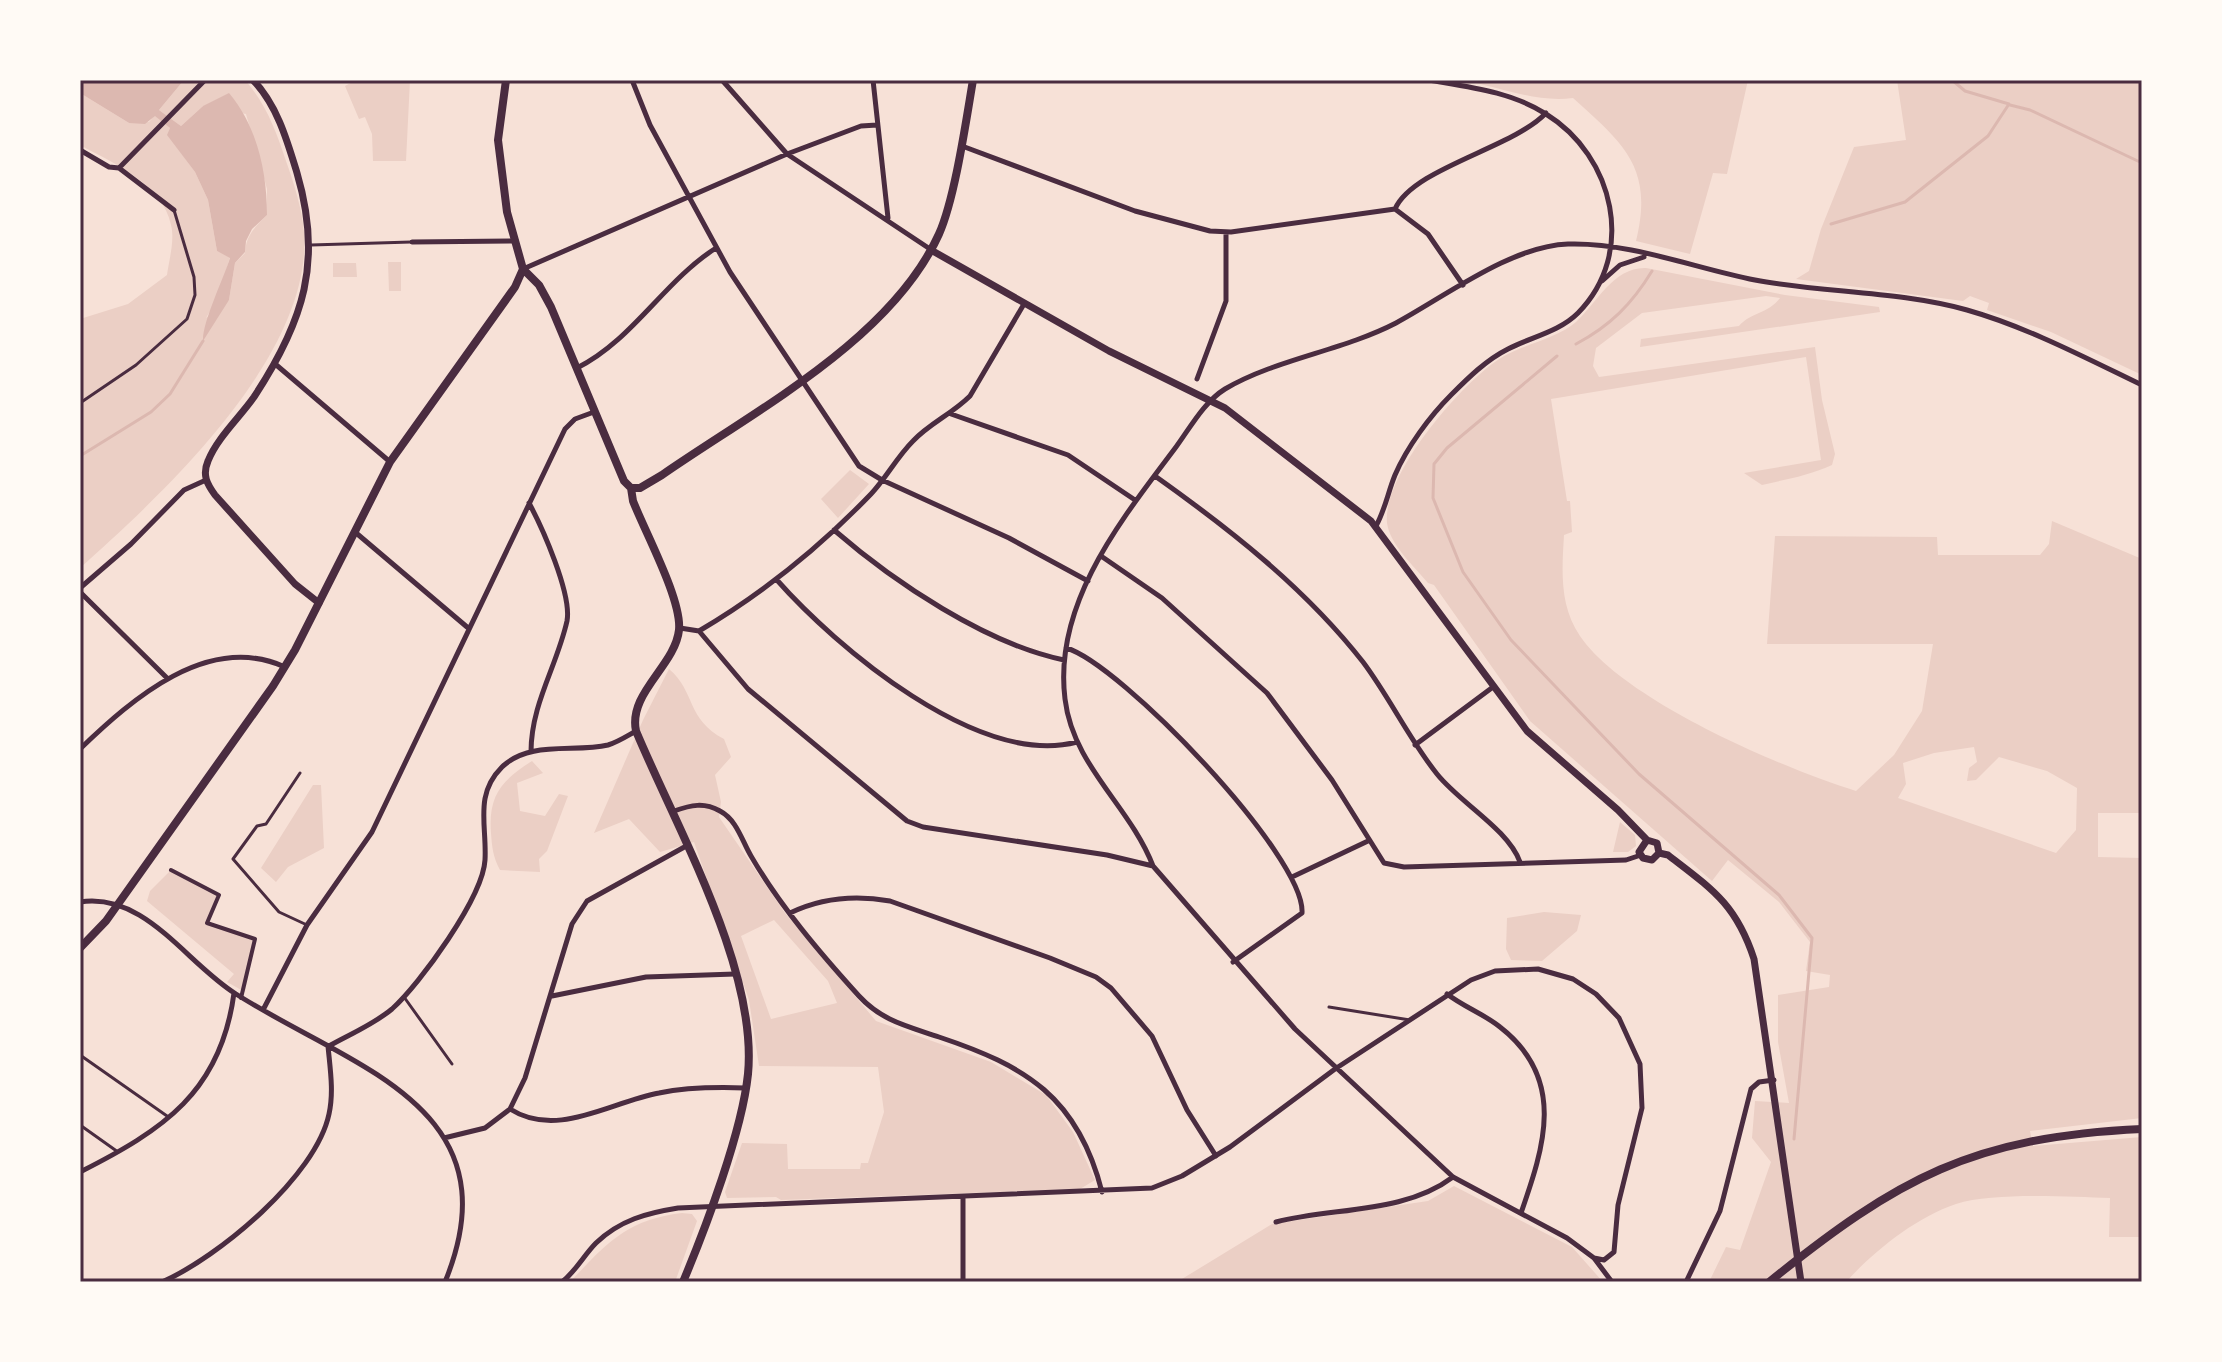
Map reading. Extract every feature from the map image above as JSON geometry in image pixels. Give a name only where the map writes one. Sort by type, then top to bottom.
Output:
[{"type":"main road","points":[[506,80],[498,140],[505,203],[523,269],[544,292],[624,481],[631,488],[633,501],[677,607],[679,628],[674,646],[636,711],[636,731],[688,845],[735,974],[747,1028],[745,1088],[711,1207],[683,1282]]},
{"type":"main road","points":[[631,488],[640,488],[662,475],[800,380],[870,328],[893,302],[931,250],[940,232],[973,80]]},
{"type":"main road","points":[[80,948],[118,903],[285,667],[390,462],[515,287],[523,269]]},
{"type":"main road","points":[[1769,1282],[1850,1218],[1905,1183],[1962,1158],[2042,1139],[2142,1129]]},
{"type":"street","points":[[119,168],[205,80]]},
{"type":"street","points":[[253,80],[280,123],[306,206],[311,245],[306,282],[274,363],[209,457],[206,480],[215,495],[295,584],[319,603]]},
{"type":"street","points":[[632,80],[650,125],[686,197],[800,380],[859,466],[1088,581]]},
{"type":"street","points":[[722,80],[787,154],[931,250],[1024,304],[1211,400],[1308,470],[1376,526],[1493,687],[1535,739],[1622,814],[1647,840],[1657,843],[1659,853]]},
{"type":"street","points":[[873,80],[888,220]]},
{"type":"street","points":[[1429,80],[1484,90],[1546,113],[1581,143],[1600,174],[1613,219],[1611,246],[1599,284]]},
{"type":"street","points":[[1395,209],[1402,199],[1428,180],[1527,130],[1546,113]]},
{"type":"street","points":[[523,269],[787,154],[861,126],[877,125]]},
{"type":"street","points":[[960,145],[1135,211],[1193,228],[1226,232],[1395,209],[1428,234],[1463,285]]},
{"type":"street","points":[[80,150],[109,167],[119,168],[174,210]]},
{"type":"street","points":[[1197,379],[1226,301],[1226,232]]},
{"type":"street","points":[[412,242],[517,241]]},
{"type":"street","points":[[562,1282],[596,1243],[629,1220],[678,1208],[1152,1188],[1216,1156],[1335,1069],[1471,980],[1495,971],[1538,969],[1584,986],[1608,1005],[1626,1028],[1640,1064],[1642,1108],[1618,1205],[1614,1252],[1604,1260],[1594,1258],[1521,1213],[1453,1177],[1335,1069],[1233,962],[1153,866],[1146,848],[1092,772],[1077,742],[1065,704],[1064,660],[1074,614],[1088,581],[1135,500],[1211,400],[1233,385],[1376,332],[1530,250],[1563,244],[1611,246],[1778,284],[1966,310],[2035,336],[2142,385]]},
{"type":"street","points":[[577,368],[605,352],[694,263],[716,248]]},
{"type":"street","points":[[1376,526],[1396,472],[1449,397],[1498,354],[1570,320],[1599,284],[1635,257],[1650,256]]},
{"type":"street","points":[[699,631],[776,579],[834,530],[882,480],[911,443],[936,420],[950,414],[970,396],[1024,304]]},
{"type":"street","points":[[274,363],[390,462]]},
{"type":"street","points":[[263,1010],[307,925],[372,832],[467,627],[565,429],[575,419],[595,411]]},
{"type":"street","points":[[950,414],[1068,455],[1135,500]]},
{"type":"street","points":[[1155,476],[1274,567],[1323,614],[1365,666],[1415,745],[1451,790],[1513,846],[1520,862]]},
{"type":"street","points":[[167,678],[80,590],[184,490],[206,480]]},
{"type":"street","points":[[529,503],[562,588],[567,612],[540,694],[531,752]]},
{"type":"street","points":[[834,530],[922,594],[980,627],[1040,654],[1064,660]]},
{"type":"street","points":[[355,532],[467,627]]},
{"type":"street","points":[[1101,556],[1162,598],[1248,674],[1306,743],[1380,860],[1394,866],[1626,860],[1641,855],[1652,860],[1659,853]]},
{"type":"street","points":[[776,579],[803,610],[847,649],[909,694],[948,716],[1003,737],[1056,744],[1077,742]]},
{"type":"street","points":[[679,628],[699,631],[748,689],[907,821],[934,829],[1107,855],[1153,866]]},
{"type":"street","points":[[1066,648],[1083,654],[1120,681],[1174,731],[1230,794],[1292,877],[1302,913],[1233,962]]},
{"type":"street","points":[[80,749],[167,678],[229,657],[262,659],[285,667]]},
{"type":"street","points":[[1415,745],[1493,687]]},
{"type":"street","points":[[328,1046],[374,1023],[404,997],[439,951],[476,889],[485,861],[482,811],[488,787],[504,765],[531,752],[606,745],[636,731]]},
{"type":"street","points":[[674,811],[701,804],[722,812],[739,831],[761,874],[790,913],[879,1016],[998,1060],[1051,1093],[1069,1115],[1102,1192]]},
{"type":"street","points":[[1641,855],[1641,844],[1647,840]]},
{"type":"street","points":[[1292,877],[1368,841]]},
{"type":"street","points":[[444,1138],[485,1128],[510,1109],[525,1078],[572,924],[587,901],[688,845]]},
{"type":"street","points":[[1659,853],[1668,855],[1720,895],[1738,916],[1754,959],[1801,1282]]},
{"type":"street","points":[[171,870],[219,895],[207,923],[255,939],[241,998]]},
{"type":"street","points":[[790,913],[833,899],[863,897],[890,901],[1096,977],[1127,1003],[1152,1036],[1187,1110],[1216,1156]]},
{"type":"street","points":[[80,902],[100,899],[118,903],[159,930],[241,998],[395,1084],[420,1106],[444,1138],[459,1176],[463,1210],[459,1240],[445,1282]]},
{"type":"street","points":[[552,996],[646,977],[735,974]]},
{"type":"street","points":[[80,1172],[171,1118],[215,1064],[231,1023],[234,993]]},
{"type":"street","points":[[1447,994],[1508,1035],[1530,1064],[1541,1088],[1546,1109],[1544,1140],[1521,1213]]},
{"type":"street","points":[[162,1282],[195,1266],[236,1236],[312,1153],[331,1107],[328,1046]]},
{"type":"street","points":[[1686,1282],[1720,1211],[1751,1089],[1759,1082],[1774,1080]]},
{"type":"street","points":[[510,1109],[536,1122],[560,1122],[659,1093],[691,1088],[745,1088]]},
{"type":"street","points":[[1276,1222],[1325,1211],[1409,1200],[1424,1196],[1453,1177]]},
{"type":"street","points":[[963,1198],[963,1282]]},
{"type":"street","points":[[1594,1258],[1612,1282]]},
{"type":"lane","points":[[80,403],[136,365],[187,319],[195,295],[194,277],[174,210]]},
{"type":"lane","points":[[311,245],[412,242]]},
{"type":"lane","points":[[300,773],[266,824],[257,826],[233,859],[279,912],[307,925]]},
{"type":"lane","points":[[404,997],[452,1064]]},
{"type":"lane","points":[[1329,1007],[1410,1020]]},
{"type":"lane","points":[[80,1055],[171,1118]]},
{"type":"lane","points":[[80,1125],[118,1152]]},
{"type":"lane","points":[[853,1282],[876,1282]]},
{"type":"shaded area","points":[[80,80],[184,80],[159,110],[181,126],[203,106],[229,93],[247,120],[262,166],[267,215],[252,229],[245,252],[235,263],[229,300],[203,341],[209,313],[230,258],[217,251],[208,200],[195,172],[167,135],[170,128],[155,116],[145,124],[129,123],[80,93]]},
{"type":"shaded area","points":[[184,80],[245,80],[265,108],[295,187],[301,214],[304,232],[300,279],[285,326],[259,373],[227,418],[152,501],[80,568],[80,319],[128,304],[167,275],[172,237],[166,211],[147,186],[121,167],[80,145],[80,93],[129,123],[149,122],[155,115],[170,128],[168,135],[195,172],[208,200],[217,251],[230,257],[219,296],[206,318],[229,300],[235,263],[245,253],[252,232],[267,215],[267,189],[246,114],[203,106],[181,126],[159,110]]},
{"type":"shaded area","points":[[356,80],[410,80],[406,161],[373,161],[372,134],[365,117],[359,119],[345,86]]},
{"type":"shaded area","points":[[1460,80],[1748,80],[1727,174],[1713,173],[1690,254],[1636,241],[1641,194],[1630,159],[1607,129],[1573,98],[1530,96]]},
{"type":"shaded area","points":[[1897,80],[2142,80],[2142,375],[2051,332],[1987,310],[1989,303],[1970,296],[1963,301],[1796,279],[1809,271],[1821,229],[1854,147],[1906,140]]},
{"type":"shaded area","points":[[388,262],[401,262],[401,291],[389,291]]},
{"type":"shaded area","points":[[333,263],[356,263],[357,277],[333,277]]},
{"type":"shaded area","points":[[1646,268],[1785,295],[1879,307],[1880,312],[1640,347],[1641,339],[1739,326],[1780,298],[1766,296],[1642,313],[1596,348],[1593,366],[1599,377],[1815,347],[1822,400],[1835,454],[1832,465],[1797,477],[1762,485],[1744,473],[1821,460],[1806,357],[1551,399],[1567,501],[1570,501],[1572,532],[1564,535],[1563,561],[1563,587],[1568,612],[1580,636],[1601,660],[1667,707],[1747,749],[1856,791],[1894,755],[1922,711],[1933,644],[1767,644],[1775,536],[1937,537],[1938,555],[2040,555],[2049,544],[2052,521],[2142,559],[2142,813],[2098,813],[2098,857],[2142,858],[2142,1118],[2030,1131],[2033,1146],[2142,1137],[2140,1237],[2109,1237],[2110,1198],[1990,1198],[1956,1204],[1925,1218],[1882,1247],[1846,1282],[1709,1282],[1726,1247],[1740,1250],[1771,1162],[1752,1138],[1755,1101],[1789,1103],[1778,1042],[1778,995],[1829,987],[1830,975],[1806,971],[1810,942],[1779,902],[1728,860],[1712,881],[1530,721],[1434,585],[1428,583],[1398,547],[1387,523],[1389,503],[1411,455],[1468,385],[1504,356],[1569,328],[1606,288],[1634,269]],"holes":[[[1974,747],[1977,762],[1969,768],[1967,781],[1976,780],[1999,757],[2047,771],[2077,788],[2076,830],[2056,853],[1898,798],[1906,784],[1903,763],[1934,753]]]},
{"type":"shaded area","points":[[850,470],[869,484],[838,518],[821,499]]},
{"type":"shaded area","points":[[669,669],[684,687],[703,723],[724,739],[731,757],[715,775],[721,802],[719,817],[785,913],[876,1021],[991,1062],[1046,1095],[1073,1132],[1095,1180],[1080,1189],[781,1200],[776,1197],[727,1198],[725,1192],[742,1143],[787,1144],[788,1169],[860,1169],[861,1163],[868,1163],[884,1112],[878,1067],[759,1066],[749,1000],[694,842],[660,852],[629,819],[594,833],[643,720]],"holes":[[[774,920],[828,981],[837,1003],[771,1019],[741,936]]]},
{"type":"shaded area","points":[[532,761],[543,773],[517,783],[520,811],[545,816],[559,794],[568,796],[547,851],[539,859],[540,872],[500,870],[493,852],[492,808],[505,782]]},
{"type":"shaded area","points":[[313,785],[321,785],[324,848],[288,867],[276,882],[261,868]]},
{"type":"shaded area","points":[[1620,822],[1635,835],[1636,846],[1628,852],[1613,852]]},
{"type":"shaded area","points":[[171,870],[219,895],[207,923],[255,939],[245,992],[227,982],[234,974],[147,901],[150,891]]},
{"type":"shaded area","points":[[1544,912],[1581,915],[1577,931],[1542,961],[1511,960],[1506,949],[1507,918]]},
{"type":"shaded area","points":[[1454,1186],[1572,1247],[1603,1282],[1177,1282],[1272,1224],[1428,1201]]},
{"type":"shaded area","points":[[682,1213],[692,1214],[697,1221],[675,1282],[570,1282],[619,1236],[646,1221]]},
{"type":"waterway","points":[[1831,224],[1905,202],[1988,136],[2009,104],[1965,91],[1952,80]]},
{"type":"waterway","points":[[2010,105],[2030,110],[2142,163]]},
{"type":"waterway","points":[[1576,344],[1619,313],[1652,271]]},
{"type":"waterway","points":[[80,456],[151,412],[170,394],[203,341]]},
{"type":"waterway","points":[[1557,356],[1447,448],[1434,464],[1433,498],[1463,572],[1511,640],[1639,774],[1779,895],[1812,938],[1794,1139]]}]
